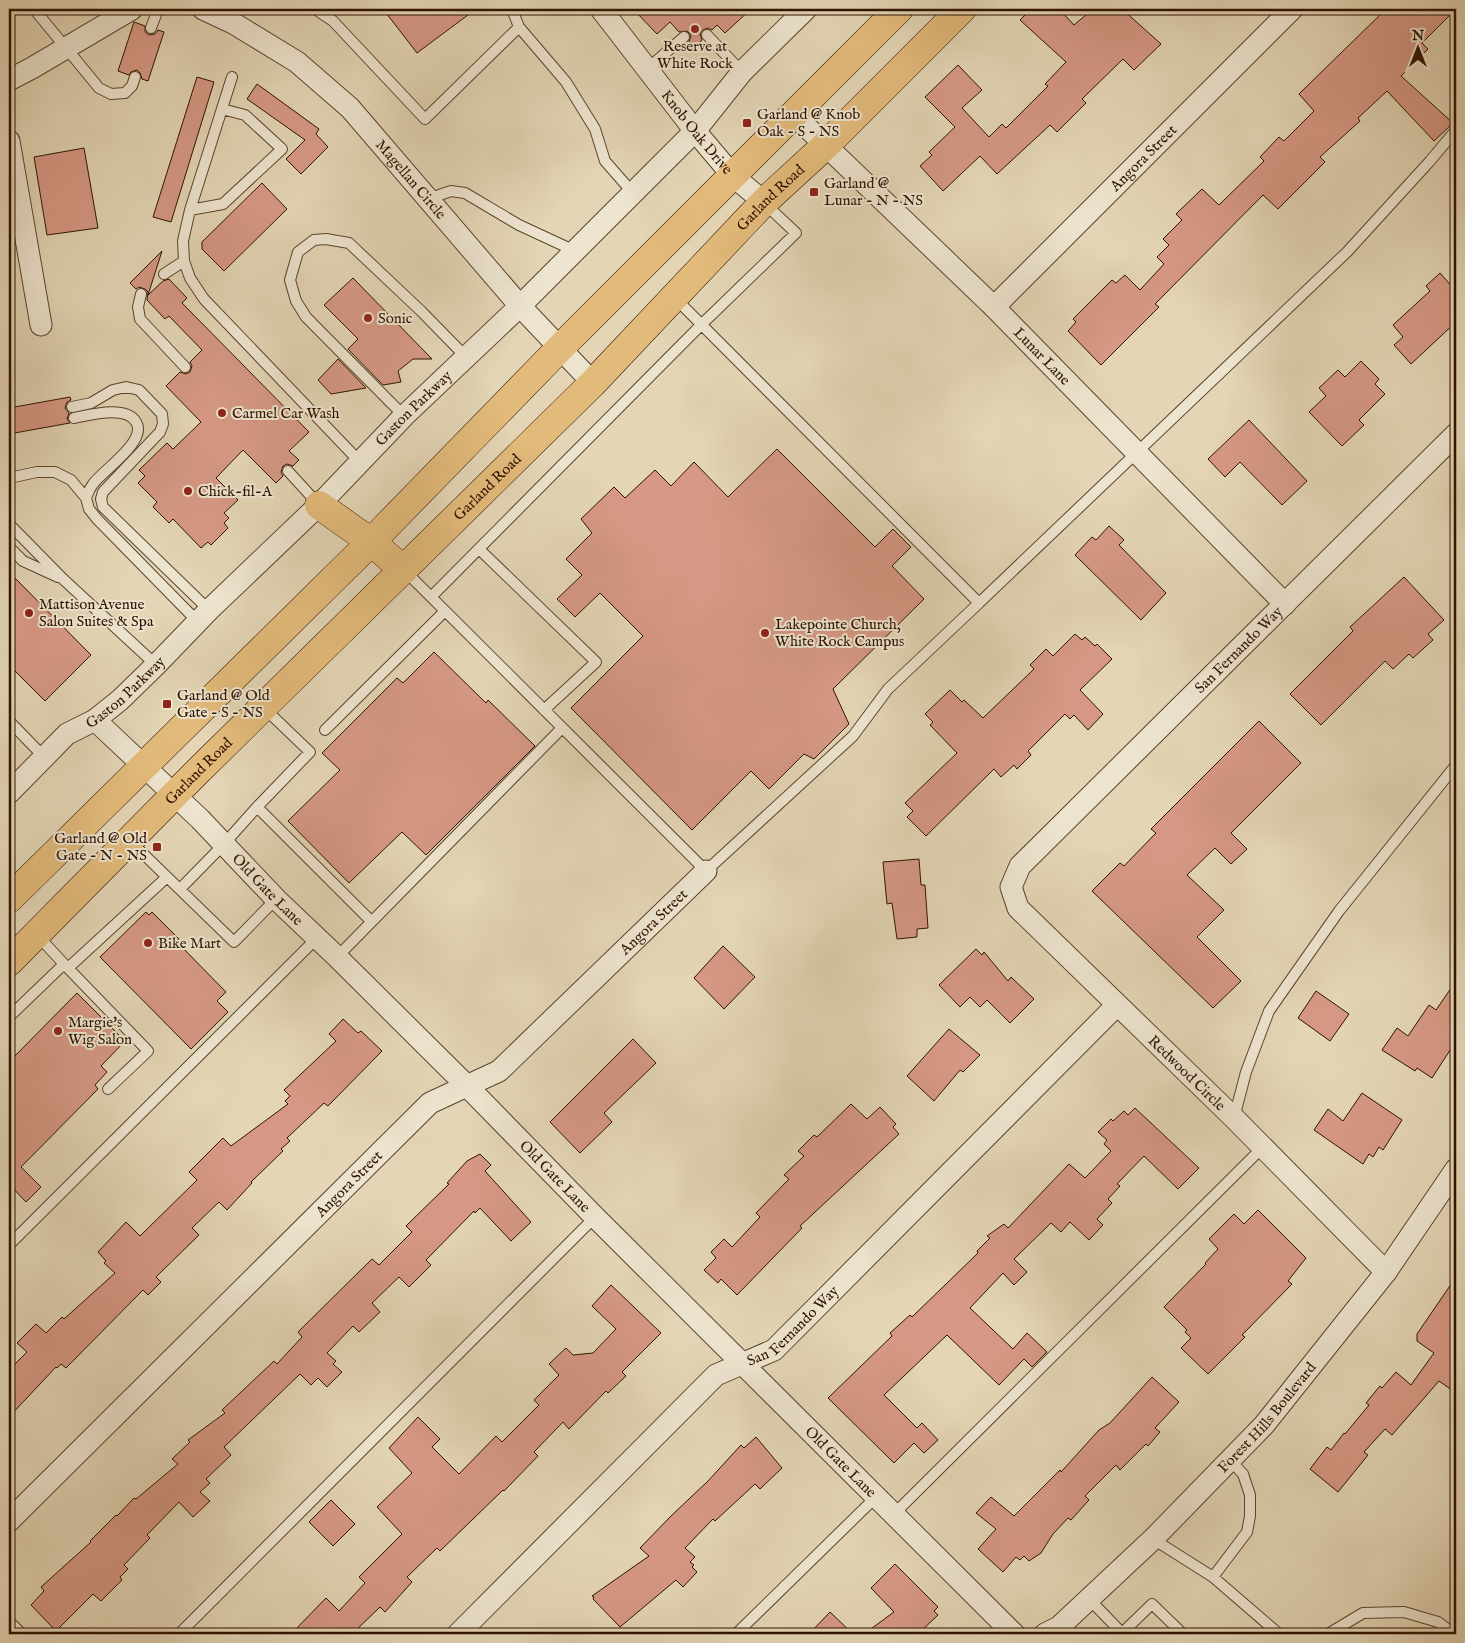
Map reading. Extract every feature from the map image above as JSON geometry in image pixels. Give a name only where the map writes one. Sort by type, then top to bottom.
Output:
[{"type":"main road","points":[[9,899],[371,542],[560,348],[898,9]]},
{"type":"main road","name":"Garland Road","points":[[9,962],[129,840],[593,383],[764,202],[825,146],[962,9]]},
{"type":"main road","points":[[319,504],[371,542],[404,570]]},
{"type":"street","points":[[9,80],[132,9]]},
{"type":"street","name":"Magellan Circle","points":[[203,9],[233,23],[303,68],[350,108],[520,306],[593,383]]},
{"type":"street","name":"Knob Oak Drive","points":[[601,9],[694,131],[733,176],[764,202]]},
{"type":"street","name":"Gaston Parkway","points":[[9,792],[67,734],[95,720],[120,700],[156,665],[319,504],[404,416],[520,306],[633,193],[694,131],[742,72],[806,9]]},
{"type":"street","name":"Angora Street","points":[[994,307],[1292,9]]},
{"type":"street","name":"Lunar Lane","points":[[794,115],[994,307],[1285,604]]},
{"type":"street","points":[[9,141],[41,325]]},
{"type":"street","name":"San Fernando Way","points":[[1020,866],[1456,434]]},
{"type":"street","name":"Old Gate Lane","points":[[95,720],[175,795],[276,899],[467,1086],[595,1217],[1014,1634]]},
{"type":"street","name":"Redwood Circle","points":[[1020,866],[1011,887],[1018,908],[1234,1118],[1386,1272]]},
{"type":"street","name":"Angora Street","points":[[9,1521],[430,1103],[499,1072],[706,871]]},
{"type":"street","name":"San Fernando Way","points":[[458,1634],[716,1375],[774,1350],[1117,1005]]},
{"type":"street","name":"Forest Hills Boulevard","points":[[1045,1634],[1059,1627],[1153,1539],[1264,1425],[1386,1272],[1456,1170]]},
{"type":"street","points":[[9,1629],[14,1634]]},
{"type":"lane","points":[[34,9],[99,88],[111,94],[125,93],[132,86],[135,76]]},
{"type":"lane","points":[[152,28],[158,9]]},
{"type":"lane","points":[[315,9],[334,21],[425,119],[519,27]]},
{"type":"lane","points":[[512,9],[519,27],[566,82],[595,129],[605,161],[633,193]]},
{"type":"lane","points":[[707,35],[742,72]]},
{"type":"lane","points":[[647,70],[684,37]]},
{"type":"lane","points":[[232,77],[190,210],[183,241],[184,261],[190,278],[204,299],[360,462]]},
{"type":"lane","points":[[190,210],[223,204],[282,149],[245,116],[222,109]]},
{"type":"lane","points":[[404,570],[706,871],[853,736],[888,689],[1347,252],[1430,162],[1456,130]]},
{"type":"lane","points":[[427,199],[451,191],[465,193],[519,225],[575,251]]},
{"type":"lane","points":[[431,597],[701,325],[796,233],[764,202]]},
{"type":"lane","points":[[404,416],[306,317],[296,301],[290,280],[298,252],[314,240],[326,239],[349,242],[466,357]]},
{"type":"lane","points":[[164,274],[184,261]]},
{"type":"lane","points":[[141,294],[138,307],[140,319],[185,367]]},
{"type":"lane","points":[[675,298],[979,602]]},
{"type":"lane","points":[[72,407],[91,404],[113,390],[126,386],[139,390],[162,414],[163,424],[160,432],[103,492],[101,499],[103,507],[204,616]]},
{"type":"lane","points":[[74,418],[114,412],[126,413],[136,422],[138,429],[136,438],[131,446],[93,483],[86,498]]},
{"type":"lane","points":[[288,471],[319,504]]},
{"type":"lane","points":[[9,478],[36,472],[55,472],[71,480],[86,498],[89,509],[97,519],[204,616]]},
{"type":"lane","points":[[9,524],[63,579],[156,665]]},
{"type":"lane","points":[[9,548],[23,561],[63,579]]},
{"type":"lane","points":[[479,549],[596,662],[544,710]]},
{"type":"lane","points":[[326,730],[445,611]]},
{"type":"lane","points":[[180,889],[310,752],[263,708]]},
{"type":"lane","points":[[9,721],[44,757]]},
{"type":"lane","points":[[337,957],[562,728]]},
{"type":"lane","points":[[1234,1118],[1246,1072],[1269,1011],[1339,911],[1456,766]]},
{"type":"lane","points":[[257,808],[371,921]]},
{"type":"lane","points":[[129,840],[234,942],[276,899]]},
{"type":"lane","points":[[9,1018],[167,877]]},
{"type":"lane","points":[[36,934],[148,1051],[108,1089]]},
{"type":"lane","points":[[9,1245],[317,938]]},
{"type":"lane","points":[[894,1514],[1263,1147]]},
{"type":"lane","points":[[179,1634],[595,1217]]},
{"type":"lane","points":[[1213,1577],[1247,1532],[1250,1516],[1250,1495],[1243,1474],[1230,1460]]},
{"type":"lane","points":[[736,1634],[876,1496]]},
{"type":"lane","points":[[1153,1539],[1213,1577],[1279,1634]]},
{"type":"lane","points":[[1089,1599],[1121,1634],[1152,1604],[1183,1634]]},
{"type":"lane","points":[[1328,1634],[1364,1613],[1404,1612],[1438,1622],[1454,1634]]},
{"type":"building","points":[[383,9],[476,9],[417,53]]},
{"type":"building","name":"Reserve at White Rock","points":[[633,9],[751,9],[725,33],[717,25],[712,30],[708,28],[703,30],[700,34],[702,40],[694,47],[689,42],[691,35],[687,31],[679,32],[670,22],[657,34]]},
{"type":"building","points":[[1031,9],[1059,9],[1074,25],[1093,9],[1122,9],[1161,44],[1134,70],[1123,59],[1082,99],[1086,103],[1057,132],[1050,125],[997,174],[980,156],[943,191],[920,166],[932,155],[929,152],[955,127],[925,97],[958,65],[982,90],[962,108],[989,137],[1002,124],[1006,128],[1048,86],[1045,84],[1066,62],[1020,20]]},
{"type":"building","points":[[1386,9],[1456,9],[1422,43],[1428,49],[1401,76],[1453,123],[1434,141],[1387,91],[1358,118],[1360,121],[1320,157],[1325,162],[1278,209],[1263,195],[1155,304],[1159,307],[1101,365],[1068,331],[1076,322],[1073,319],[1112,280],[1116,283],[1125,275],[1140,290],[1164,264],[1157,257],[1169,245],[1163,239],[1182,220],[1176,214],[1202,189],[1219,205],[1264,161],[1260,157],[1279,137],[1284,141],[1314,111],[1299,94]]},
{"type":"building","points":[[134,22],[145,26],[145,32],[149,35],[155,34],[158,30],[164,32],[148,81],[142,79],[137,70],[129,75],[118,71]]},
{"type":"building","points":[[197,77],[214,82],[171,222],[153,217]]},
{"type":"building","points":[[257,84],[319,129],[316,134],[328,147],[301,174],[286,159],[305,140],[247,99]]},
{"type":"building","points":[[84,148],[98,228],[47,235],[34,157]]},
{"type":"building","points":[[262,183],[287,209],[224,271],[202,249],[202,242]]},
{"type":"building","points":[[162,251],[148,295],[163,281],[169,279],[187,298],[182,303],[309,432],[289,451],[299,460],[293,466],[287,464],[283,466],[281,472],[283,476],[276,483],[243,450],[216,478],[238,500],[224,513],[229,518],[224,523],[228,528],[211,545],[208,542],[201,548],[173,519],[169,523],[153,507],[157,502],[138,483],[145,476],[139,470],[167,443],[173,449],[201,422],[166,386],[180,372],[186,374],[190,372],[192,366],[190,362],[202,350],[169,316],[165,319],[147,300],[148,292],[145,289],[139,287],[136,289],[130,283]]},
{"type":"building","points":[[1440,273],[1456,291],[1456,322],[1411,364],[1394,345],[1403,337],[1393,325],[1430,291],[1426,286]]},
{"type":"building","points":[[353,278],[432,359],[413,359],[398,371],[401,382],[383,385],[348,349],[358,339],[324,305]]},
{"type":"building","points":[[338,359],[366,388],[331,394],[318,380]]},
{"type":"building","points":[[1361,361],[1379,379],[1375,384],[1385,394],[1359,420],[1364,425],[1342,446],[1309,412],[1326,396],[1319,388],[1338,370],[1345,377]]},
{"type":"building","points":[[70,397],[71,400],[67,402],[65,408],[69,413],[67,419],[70,423],[9,434],[9,408]]},
{"type":"building","points":[[1249,420],[1307,481],[1282,505],[1240,462],[1225,477],[1208,459]]},
{"type":"building","name":"Lakepointe Church, White Rock Campus","points":[[777,449],[875,547],[893,529],[911,547],[892,566],[924,599],[833,689],[849,724],[814,759],[804,754],[769,789],[751,771],[692,830],[571,708],[643,636],[600,593],[575,617],[557,599],[582,575],[566,559],[592,533],[581,519],[614,487],[625,498],[655,470],[671,486],[694,462],[728,497]]},
{"type":"building","points":[[1109,526],[1124,540],[1119,545],[1166,593],[1141,620],[1075,555],[1092,537],[1096,540]]},
{"type":"building","name":"Mattison Avenue Salon Suites & Spa","points":[[9,572],[91,655],[45,701],[9,665]]},
{"type":"building","points":[[1404,577],[1444,620],[1428,634],[1433,640],[1413,658],[1409,654],[1393,669],[1385,661],[1321,725],[1290,694],[1353,631],[1350,627]]},
{"type":"building","points":[[1075,634],[1082,640],[1085,637],[1095,646],[1097,644],[1112,659],[1080,690],[1103,714],[1088,730],[1074,715],[1070,719],[1065,714],[1028,751],[1031,755],[1017,769],[1014,765],[1001,777],[994,769],[926,836],[907,817],[913,811],[905,803],[957,753],[930,725],[933,722],[925,714],[950,690],[983,718],[1034,669],[1030,665],[1046,649],[1053,656]]},
{"type":"building","points":[[434,652],[486,703],[488,700],[535,746],[426,855],[402,832],[349,883],[288,821],[340,770],[322,753],[397,678],[403,683]]},
{"type":"building","points":[[1259,721],[1301,763],[1231,833],[1247,849],[1231,864],[1215,848],[1187,875],[1224,910],[1197,937],[1241,981],[1213,1008],[1092,891],[1120,863],[1124,866],[1156,833],[1151,829]]},
{"type":"building","points":[[919,859],[921,885],[925,885],[928,928],[917,929],[917,937],[897,939],[892,903],[887,904],[883,862]]},
{"type":"building","points":[[146,912],[149,915],[152,912],[179,939],[177,942],[226,992],[217,1001],[228,1012],[191,1049],[100,957]]},
{"type":"building","points":[[723,946],[755,977],[724,1009],[694,978]]},
{"type":"building","points":[[976,949],[982,955],[984,952],[1008,981],[1011,977],[1034,999],[1010,1023],[987,1000],[980,1007],[970,997],[960,1007],[939,985]]},
{"type":"building","points":[[1456,981],[1456,1041],[1432,1078],[1417,1068],[1415,1071],[1382,1050],[1397,1028],[1408,1036],[1429,1005],[1436,1010]]},
{"type":"building","points":[[1316,991],[1349,1014],[1330,1041],[1298,1018]]},
{"type":"building","points":[[77,993],[125,1041],[101,1066],[107,1072],[95,1085],[98,1089],[21,1167],[41,1187],[26,1202],[9,1184],[9,1062]]},
{"type":"building","points":[[343,1019],[358,1033],[361,1031],[382,1051],[328,1106],[324,1103],[287,1138],[290,1141],[281,1149],[283,1151],[251,1182],[227,1210],[219,1202],[192,1228],[199,1235],[156,1277],[161,1282],[148,1295],[143,1290],[66,1368],[61,1364],[56,1367],[9,1417],[9,1370],[27,1352],[17,1343],[36,1324],[46,1333],[62,1317],[64,1319],[115,1273],[104,1263],[106,1261],[98,1252],[126,1222],[140,1236],[197,1180],[189,1172],[223,1138],[231,1146],[288,1104],[285,1101],[290,1096],[284,1090],[336,1041],[329,1034]]},
{"type":"building","points":[[949,1029],[980,1055],[963,1072],[960,1070],[934,1101],[907,1076]]},
{"type":"building","points":[[633,1039],[656,1063],[604,1113],[612,1122],[580,1153],[550,1122]]},
{"type":"building","points":[[1362,1093],[1402,1120],[1383,1150],[1379,1147],[1373,1157],[1369,1154],[1363,1164],[1314,1130],[1328,1109],[1343,1121]]},
{"type":"building","points":[[851,1104],[867,1119],[880,1107],[896,1124],[893,1127],[899,1134],[800,1226],[802,1228],[737,1295],[721,1279],[718,1283],[704,1270],[716,1258],[711,1252],[724,1239],[732,1247],[760,1217],[756,1213],[789,1179],[784,1175],[804,1156],[798,1151],[814,1135],[817,1137]]},
{"type":"building","points":[[1135,1108],[1199,1168],[1178,1189],[1144,1156],[1117,1184],[1120,1186],[1108,1199],[1112,1203],[1097,1219],[1103,1225],[1089,1240],[1070,1222],[1061,1232],[1051,1223],[1014,1259],[1027,1272],[1014,1285],[1003,1273],[970,1308],[1013,1349],[1027,1333],[1047,1352],[1032,1367],[1024,1359],[999,1385],[947,1335],[884,1395],[917,1428],[922,1423],[938,1440],[924,1453],[914,1443],[894,1463],[828,1398],[892,1336],[890,1333],[910,1315],[912,1317],[978,1253],[977,1251],[990,1238],[987,1236],[1004,1224],[1008,1228],[1069,1164],[1085,1178],[1111,1151],[1104,1144],[1107,1140],[1098,1132],[1111,1119],[1113,1121],[1124,1111],[1128,1115]]},
{"type":"building","points":[[480,1154],[491,1165],[485,1171],[531,1222],[511,1241],[480,1208],[475,1213],[474,1211],[426,1260],[431,1265],[409,1287],[399,1277],[372,1303],[380,1312],[359,1332],[353,1326],[327,1353],[336,1361],[333,1364],[342,1372],[327,1387],[318,1378],[311,1385],[300,1374],[224,1447],[231,1455],[206,1479],[210,1483],[200,1492],[210,1501],[193,1517],[179,1502],[147,1535],[150,1538],[124,1565],[128,1569],[120,1577],[122,1580],[101,1601],[93,1594],[56,1631],[31,1605],[44,1591],[41,1587],[91,1542],[134,1498],[136,1499],[178,1464],[172,1459],[190,1442],[188,1440],[225,1413],[222,1410],[274,1361],[277,1364],[302,1337],[298,1332],[372,1259],[379,1265],[412,1232],[406,1226],[449,1184],[447,1183],[467,1161]]},
{"type":"building","points":[[1258,1210],[1306,1258],[1288,1281],[1292,1284],[1242,1335],[1245,1337],[1208,1374],[1181,1348],[1191,1338],[1185,1332],[1187,1330],[1164,1307],[1218,1249],[1209,1239],[1234,1214],[1244,1224]]},
{"type":"building","points":[[1456,1277],[1456,1393],[1439,1381],[1392,1435],[1385,1429],[1364,1452],[1368,1455],[1338,1492],[1310,1469],[1327,1447],[1331,1450],[1369,1405],[1366,1403],[1380,1386],[1382,1388],[1396,1372],[1411,1385],[1434,1353],[1417,1341],[1417,1334]]},
{"type":"building","points":[[611,1285],[661,1333],[622,1372],[626,1376],[608,1393],[606,1391],[569,1429],[563,1422],[534,1452],[538,1456],[504,1491],[440,1551],[437,1548],[407,1577],[412,1582],[385,1612],[380,1607],[352,1634],[291,1634],[326,1598],[339,1611],[365,1583],[359,1577],[402,1534],[377,1507],[412,1473],[389,1448],[418,1417],[440,1439],[432,1447],[459,1474],[496,1436],[502,1442],[539,1405],[534,1400],[559,1375],[549,1364],[566,1348],[573,1355],[593,1353],[616,1329],[592,1306]]},
{"type":"building","points":[[1152,1377],[1179,1402],[1155,1428],[1160,1432],[1148,1446],[1146,1444],[1120,1470],[1116,1465],[1085,1496],[1089,1500],[1071,1520],[1068,1518],[1053,1534],[1041,1553],[1029,1561],[1024,1556],[1020,1560],[1016,1557],[1003,1572],[978,1549],[996,1529],[976,1513],[991,1497],[1014,1516],[1060,1470],[1061,1472],[1099,1430],[1110,1423]]},
{"type":"building","points":[[756,1437],[782,1468],[760,1489],[755,1484],[715,1521],[713,1519],[685,1548],[695,1557],[690,1562],[694,1565],[692,1567],[697,1572],[683,1587],[676,1580],[620,1627],[592,1596],[649,1556],[640,1548],[708,1481],[741,1445],[744,1448]]},
{"type":"building","points":[[331,1500],[355,1524],[333,1546],[309,1522]]},
{"type":"building","points":[[895,1564],[938,1607],[934,1611],[938,1615],[918,1634],[864,1634],[894,1612],[871,1588]]},
{"type":"building","points":[[830,1612],[853,1634],[809,1634]]},
{"type":"place","name":"Reserve at White Rock","points":[[695,29]]},
{"type":"place","name":"Garland @ Knob Oak - S - NS","points":[[747,123]]},
{"type":"place","name":"Garland @ Lunar - N - NS","points":[[814,192]]},
{"type":"place","name":"Sonic","points":[[368,318]]},
{"type":"place","name":"Carmel Car Wash","points":[[222,413]]},
{"type":"place","name":"Chick-fil-A","points":[[188,491]]},
{"type":"place","name":"Mattison Avenue Salon Suites & Spa","points":[[29,613]]},
{"type":"place","name":"Lakepointe Church, White Rock Campus","points":[[765,633]]},
{"type":"place","name":"Garland @ Old Gate - S - NS","points":[[167,704]]},
{"type":"place","name":"Garland @ Old Gate - N - NS","points":[[157,847]]},
{"type":"place","name":"Bike Mart","points":[[148,943]]},
{"type":"place","name":"Margie's Wig Salon","points":[[58,1031]]}]
